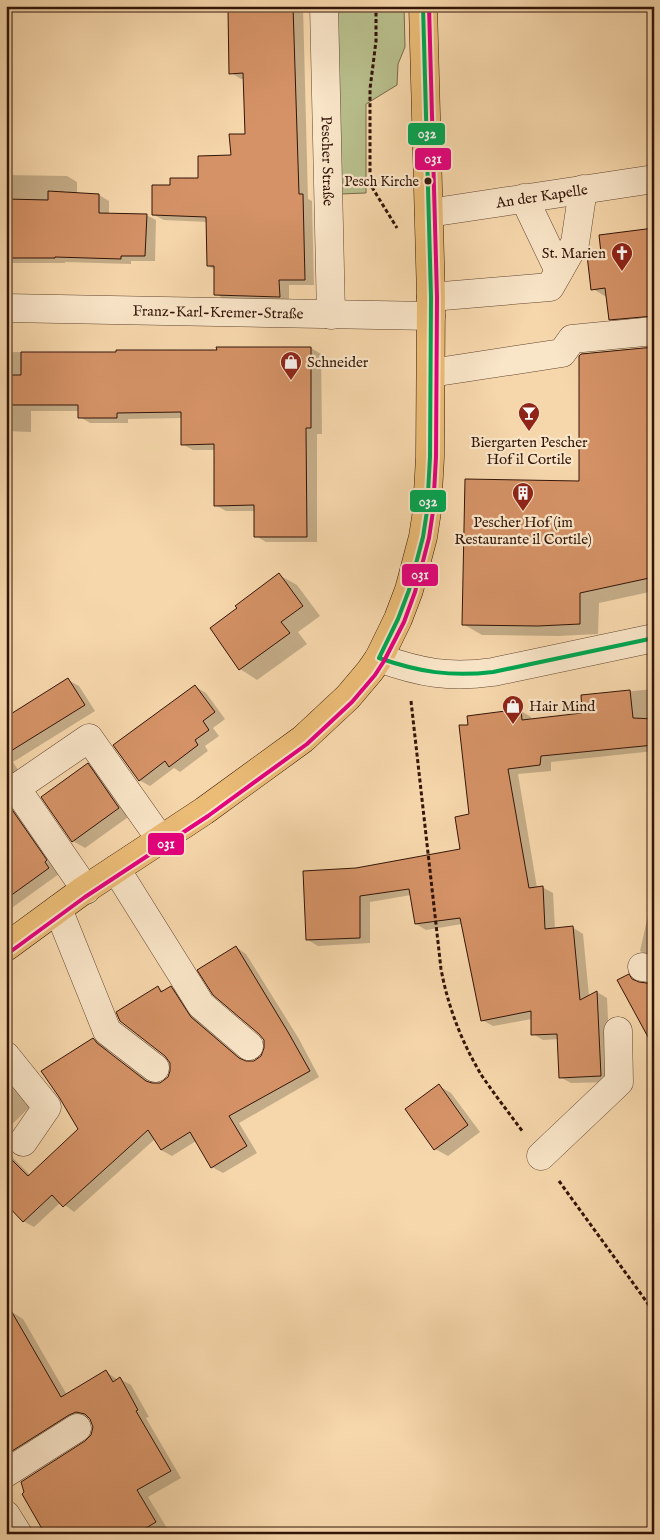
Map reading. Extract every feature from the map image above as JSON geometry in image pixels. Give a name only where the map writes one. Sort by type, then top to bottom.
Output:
[{"type":"main road","points":[[6,947],[58,909],[204,811],[303,739],[348,696],[379,658],[398,619],[409,590],[423,537],[427,511],[430,457],[431,306],[423,6]]},
{"type":"street","name":"Pescher Straße","points":[[324,6],[331,315]]},
{"type":"street","name":"An der Kapelle","points":[[429,222],[524,198],[654,179]]},
{"type":"street","points":[[559,271],[575,244],[583,189]]},
{"type":"street","points":[[524,198],[559,271]]},
{"type":"street","name":"Franz-Karl-Kremer-Straße","points":[[6,308],[331,315],[431,306],[550,287],[559,271]]},
{"type":"street","points":[[431,373],[562,353],[572,339],[654,331]]},
{"type":"street","points":[[379,658],[407,668],[452,675],[471,675],[654,638]]},
{"type":"street","points":[[86,890],[16,788],[89,738],[161,840]]},
{"type":"street","points":[[116,870],[201,1005],[249,1046]]},
{"type":"street","points":[[58,909],[106,1031],[155,1068]]},
{"type":"street","points":[[541,1156],[619,1082],[618,1031]]},
{"type":"street","points":[[6,1056],[47,1107],[23,1142]]},
{"type":"street","points":[[6,1473],[77,1428]]},
{"type":"street","points":[[6,1515],[18,1534]]},
{"type":"path","points":[[376,6],[376,42],[370,88],[370,184],[400,233],[429,222]]},
{"type":"path","points":[[407,668],[440,959],[444,984],[457,1026],[477,1066],[654,1312]]},
{"type":"green space","points":[[337,6],[404,6],[405,47],[398,64],[397,85],[366,104],[366,193],[340,194]]},
{"type":"building","points":[[245,6],[293,6],[299,194],[303,194],[305,280],[279,280],[280,297],[214,295],[214,266],[207,266],[206,217],[152,215],[152,185],[170,185],[170,178],[198,178],[198,156],[231,155],[229,134],[245,134],[243,73],[229,74],[228,10],[242,9]]},
{"type":"building","points":[[48,191],[99,194],[99,213],[147,214],[145,256],[121,256],[121,259],[6,258],[6,199],[48,200]]},
{"type":"building","name":"St. Marien","points":[[654,228],[654,316],[609,320],[605,288],[591,290],[587,255],[601,253],[599,235]]},
{"type":"building","points":[[216,347],[311,347],[311,428],[306,428],[307,537],[254,537],[254,505],[214,506],[214,444],[181,445],[181,412],[117,413],[117,418],[78,418],[78,405],[6,405],[6,375],[21,375],[21,352],[217,350]]},
{"type":"building","points":[[654,347],[654,577],[580,593],[580,624],[538,626],[462,625],[465,479],[579,481],[579,356],[581,354]]},
{"type":"building","points":[[279,573],[303,606],[281,622],[290,633],[239,670],[210,628],[237,608],[235,606]]},
{"type":"building","points":[[68,678],[85,705],[6,754],[6,717]]},
{"type":"building","points":[[195,685],[215,712],[203,721],[209,730],[195,740],[198,745],[169,767],[165,761],[139,781],[113,745]]},
{"type":"building","points":[[630,690],[633,718],[654,719],[654,745],[541,756],[540,765],[508,769],[529,888],[543,886],[545,929],[573,926],[580,1000],[597,991],[601,1076],[559,1078],[557,1034],[531,1035],[531,1011],[481,1021],[460,918],[415,924],[409,889],[360,896],[360,938],[306,940],[303,871],[356,868],[460,849],[455,817],[469,814],[459,725],[468,725],[467,716],[521,709],[522,720],[582,713],[581,695]]},
{"type":"building","points":[[88,763],[119,808],[72,842],[41,797]]},
{"type":"building","points":[[6,801],[47,860],[45,862],[49,868],[6,899]]},
{"type":"building","points":[[236,946],[310,1071],[229,1116],[247,1146],[211,1168],[190,1132],[161,1150],[148,1130],[63,1207],[52,1195],[23,1222],[6,1204],[6,1154],[28,1176],[78,1129],[41,1071],[93,1038],[146,1081],[160,1083],[168,1077],[170,1063],[165,1056],[120,1021],[116,1012],[158,986],[161,992],[171,986],[191,1017],[239,1058],[246,1061],[254,1061],[261,1056],[264,1040],[213,995],[197,970]]},
{"type":"building","points":[[629,974],[632,979],[639,982],[654,984],[654,1048],[617,980]]},
{"type":"building","points":[[439,1084],[468,1125],[434,1150],[405,1109]]},
{"type":"building","points":[[6,1302],[61,1397],[106,1370],[113,1382],[120,1377],[138,1410],[136,1411],[171,1471],[137,1490],[156,1522],[136,1534],[45,1534],[22,1494],[24,1492],[21,1482],[85,1441],[91,1435],[93,1427],[90,1419],[85,1414],[76,1412],[12,1451],[6,1441]]},
{"type":"transit line","name":"032","points":[[379,658],[398,619],[409,590],[423,537],[427,511],[430,457],[431,297],[423,6]]},
{"type":"transit line","name":"031","points":[[10,952],[85,897],[208,816],[307,744],[352,702],[375,675],[404,622],[415,592],[429,538],[433,511],[436,457],[437,297],[429,6]]},
{"type":"transit line","name":"032","points":[[379,658],[408,667],[435,672],[463,674],[493,672],[654,638]]},
{"type":"place","name":"Pesch Kirche","points":[[428,181]]},
{"type":"place","name":"St. Marien","points":[[622,272]]},
{"type":"place","name":"Schneider","points":[[291,381]]},
{"type":"place","name":"Biergarten Pescher Hof il Cortile","points":[[529,432]]},
{"type":"place","name":"Pescher Hof (im Restaurante il Cortile)","points":[[523,512]]},
{"type":"place","name":"Hair Mind","points":[[513,725]]}]
